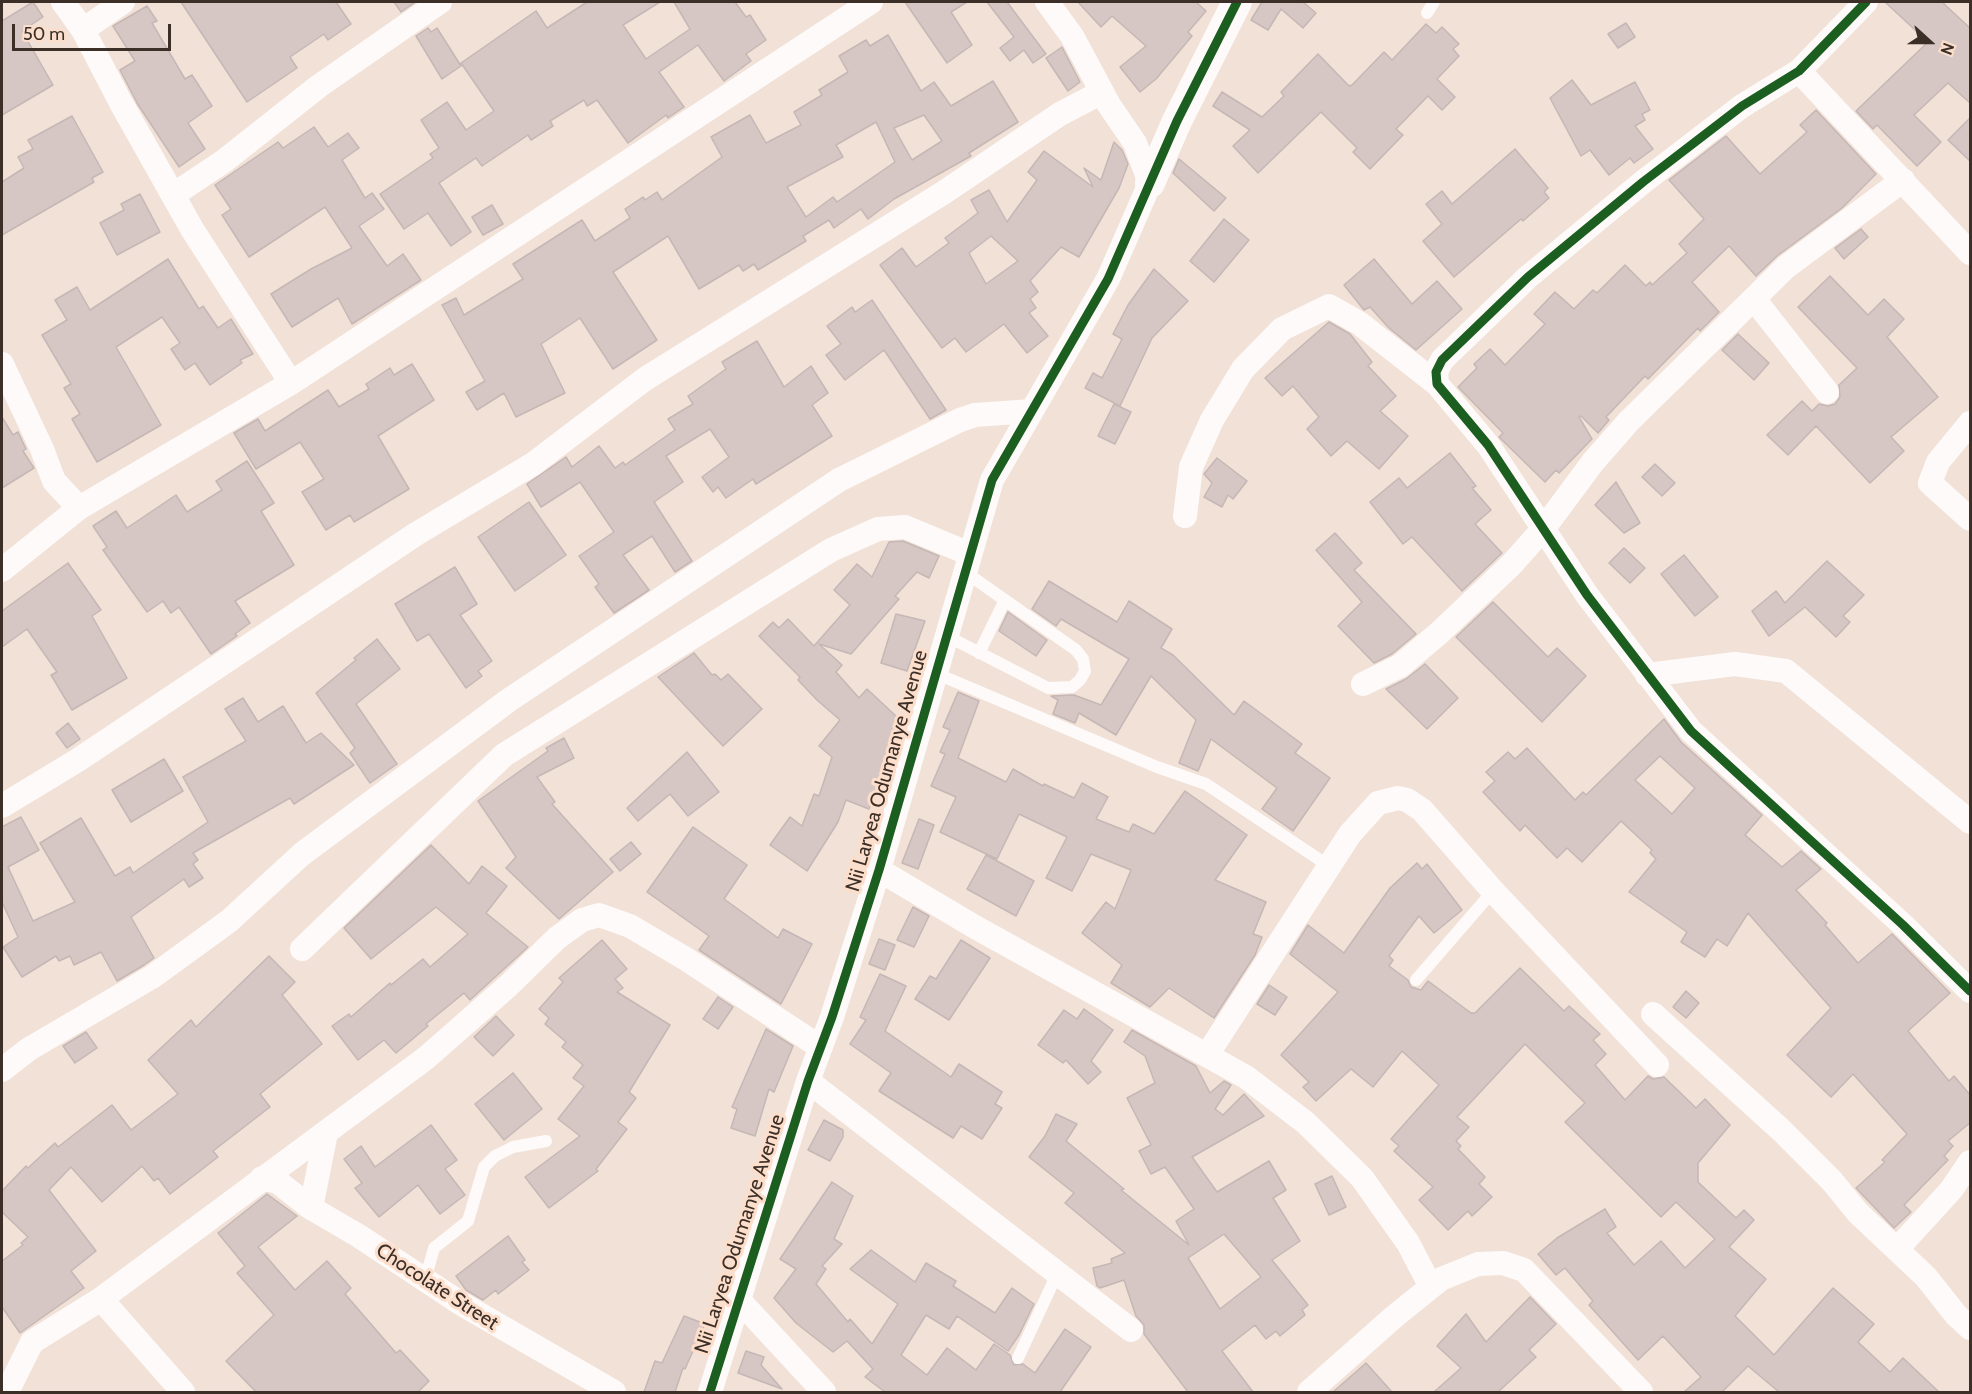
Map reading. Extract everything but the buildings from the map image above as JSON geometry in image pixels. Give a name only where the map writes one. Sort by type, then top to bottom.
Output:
[{"type":"street","points":[[63,2],[84,30],[173,195],[291,383]]},
{"type":"street","points":[[84,30],[123,2]]},
{"type":"street","points":[[173,195],[224,161],[319,86],[440,2]]},
{"type":"street","points":[[2,570],[79,508],[291,383],[871,2]]},
{"type":"street","points":[[1047,2],[1072,36],[1102,92],[1134,143],[1150,183]]},
{"type":"street","points":[[1150,183],[1177,121],[1238,2]]},
{"type":"street","points":[[1437,384],[1436,372],[1442,360],[1528,277],[1643,182],[1742,106],[1799,71],[1866,2]]},
{"type":"street","points":[[1799,71],[1971,253]]},
{"type":"street","points":[[2,806],[78,760],[416,534],[532,464],[645,380],[943,193],[1060,114],[1102,92]]},
{"type":"street","points":[[1363,684],[1400,666],[1438,634],[1510,565],[1544,528],[1629,421],[1786,267],[1903,180]]},
{"type":"street","name":"Nii Laryea Odumanye Avenue","points":[[710,1392],[808,1080],[879,870],[945,635],[992,480],[1108,279],[1150,183]]},
{"type":"street","points":[[1754,298],[1827,392]]},
{"type":"street","points":[[1185,516],[1191,467],[1212,420],[1243,369],[1282,329],[1329,306],[1359,323],[1437,384],[1488,446],[1587,595],[1691,731],[1903,925],[1971,991]]},
{"type":"street","points":[[2,363],[42,449],[54,481],[79,508]]},
{"type":"street","points":[[2,1070],[29,1049],[152,976],[220,928],[302,854],[509,700],[839,480],[960,420],[975,415],[1032,411]]},
{"type":"street","points":[[1971,423],[1938,462],[1930,483],[1971,519]]},
{"type":"street","points":[[302,949],[504,755],[831,550],[878,529],[905,527],[968,562]]},
{"type":"street","points":[[1647,675],[1735,664],[1786,671],[1971,822]]},
{"type":"street","points":[[1206,1055],[1329,866],[1366,814],[1378,803],[1398,798],[1415,804],[1422,810],[1493,891],[1657,1065]]},
{"type":"street","points":[[879,870],[975,927],[1246,1077],[1306,1123],[1362,1178],[1408,1243],[1431,1287]]},
{"type":"street","points":[[7,1392],[32,1342],[101,1299],[426,1058],[508,986],[557,938],[582,920],[599,915],[630,926],[686,959],[820,1047]]},
{"type":"street","points":[[1653,1014],[1781,1130],[1832,1181],[1858,1213],[1898,1248],[1971,1328]]},
{"type":"street","points":[[808,1080],[1131,1330]]},
{"type":"street","points":[[311,1208],[326,1133]]},
{"type":"street","points":[[1898,1248],[1951,1190],[1971,1162]]},
{"type":"street","name":"Chocolate Street","points":[[262,1178],[278,1182],[311,1208],[359,1236],[516,1338],[614,1392]]},
{"type":"street","points":[[1309,1392],[1441,1279],[1478,1264],[1503,1263],[1524,1270],[1641,1392]]},
{"type":"street","points":[[101,1299],[183,1392]]},
{"type":"street","points":[[738,1299],[824,1392]]},
{"type":"lane","points":[[1427,13],[1434,2]]},
{"type":"lane","points":[[945,635],[1048,688],[1072,687],[1080,680],[1085,670],[1083,659],[1077,650],[1005,600],[968,562]]},
{"type":"lane","points":[[979,652],[1005,600]]},
{"type":"lane","points":[[935,673],[1157,767],[1206,784],[1329,866]]},
{"type":"lane","points":[[1416,980],[1493,891]]},
{"type":"lane","points":[[425,1280],[434,1248],[468,1221],[484,1167],[495,1156],[513,1147],[546,1141]]},
{"type":"lane","points":[[1018,1358],[1057,1274]]},
{"type":"cycle path","points":[[710,1392],[808,1081],[832,1017],[879,870],[992,480],[1108,279],[1177,121],[1237,2]]},
{"type":"cycle path","points":[[1866,2],[1799,71],[1742,106],[1643,182],[1528,277],[1442,360],[1436,372],[1437,384],[1488,445],[1587,595],[1691,731],[1903,925],[1970,991]]}]
